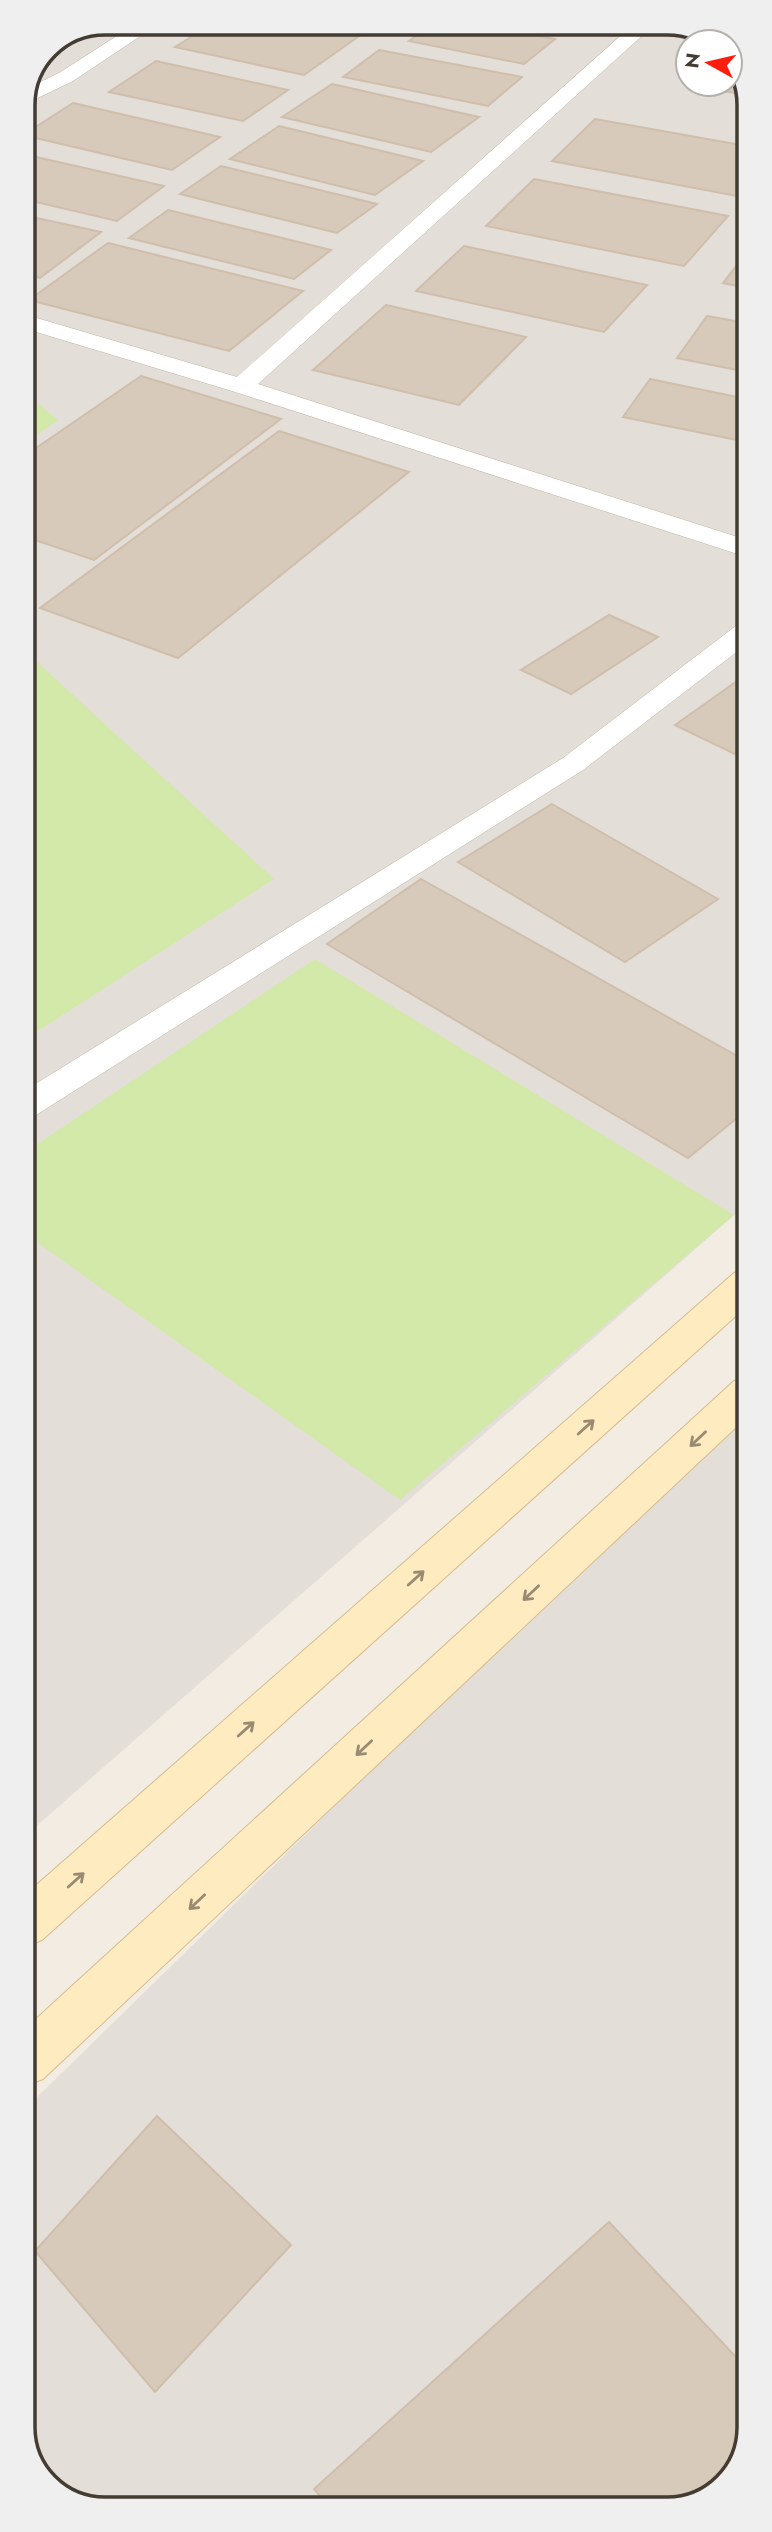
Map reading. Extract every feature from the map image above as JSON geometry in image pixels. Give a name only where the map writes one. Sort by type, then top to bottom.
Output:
[{"type":"main road","points":[[35,1916],[737,1293]]},
{"type":"main road","points":[[35,2053],[737,1402]]},
{"type":"lane","points":[[36,92],[66,77],[131,35]]},
{"type":"lane","points":[[241,386],[633,35]]},
{"type":"lane","points":[[43,73],[66,77]]},
{"type":"lane","points":[[35,325],[241,386],[737,547]]},
{"type":"lane","points":[[35,1100],[573,764],[737,639]]},
{"type":"shaded area","points":[[105,35],[671,35],[674,35],[674,98],[736,98],[737,1213],[35,1827],[35,105],[40,78],[47,66],[66,47],[78,40]]},
{"type":"shaded area","points":[[737,1413],[737,2427],[728,2462],[713,2480],[685,2495],[667,2497],[101,2497],[70,2488],[42,2458],[35,2427],[35,2099]]},
{"type":"green space","points":[[35,402],[58,420],[35,436]]},
{"type":"green space","points":[[35,660],[274,879],[35,1033]]},
{"type":"green space","points":[[315,959],[734,1215],[400,1500],[35,1241],[35,1146]]},
{"type":"building","points":[[194,35],[360,35],[304,75],[175,47]]},
{"type":"building","points":[[417,35],[534,35],[555,39],[524,64],[409,41]]},
{"type":"building","points":[[379,50],[522,77],[488,106],[343,77]]},
{"type":"building","points":[[156,61],[288,90],[243,121],[109,92]]},
{"type":"building","points":[[332,84],[479,117],[431,152],[282,117]]},
{"type":"building","points":[[73,103],[220,137],[172,170],[35,138],[35,127]]},
{"type":"building","points":[[595,119],[737,144],[737,196],[552,161]]},
{"type":"building","points":[[279,126],[423,161],[375,195],[230,159]]},
{"type":"building","points":[[35,157],[164,186],[117,221],[35,202]]},
{"type":"building","points":[[221,166],[377,204],[337,233],[180,194]]},
{"type":"building","points":[[534,179],[728,216],[684,266],[486,226]]},
{"type":"building","points":[[168,210],[331,250],[294,279],[129,238]]},
{"type":"building","points":[[35,218],[101,232],[40,278],[35,277]]},
{"type":"building","points":[[108,243],[303,291],[229,351],[35,302],[35,296]]},
{"type":"building","points":[[464,246],[647,285],[604,332],[416,291]]},
{"type":"building","points":[[737,265],[737,286],[723,283]]},
{"type":"building","points":[[386,305],[526,337],[459,405],[313,370]]},
{"type":"building","points":[[707,316],[737,321],[737,370],[677,358]]},
{"type":"building","points":[[141,376],[281,419],[94,560],[35,540],[35,449]]},
{"type":"building","points":[[650,379],[737,397],[737,440],[623,417]]},
{"type":"building","points":[[279,431],[409,472],[178,658],[40,608]]},
{"type":"building","points":[[609,615],[658,637],[571,694],[521,670]]},
{"type":"building","points":[[737,681],[737,755],[675,725]]},
{"type":"building","points":[[552,804],[718,899],[625,962],[458,862]]},
{"type":"building","points":[[421,879],[737,1056],[737,1118],[688,1158],[327,944]]},
{"type":"building","points":[[157,2116],[291,2245],[155,2392],[35,2251]]},
{"type":"building","points":[[609,2222],[737,2358],[737,2427],[733,2449],[728,2462],[713,2480],[685,2495],[321,2497],[314,2489]]}]
